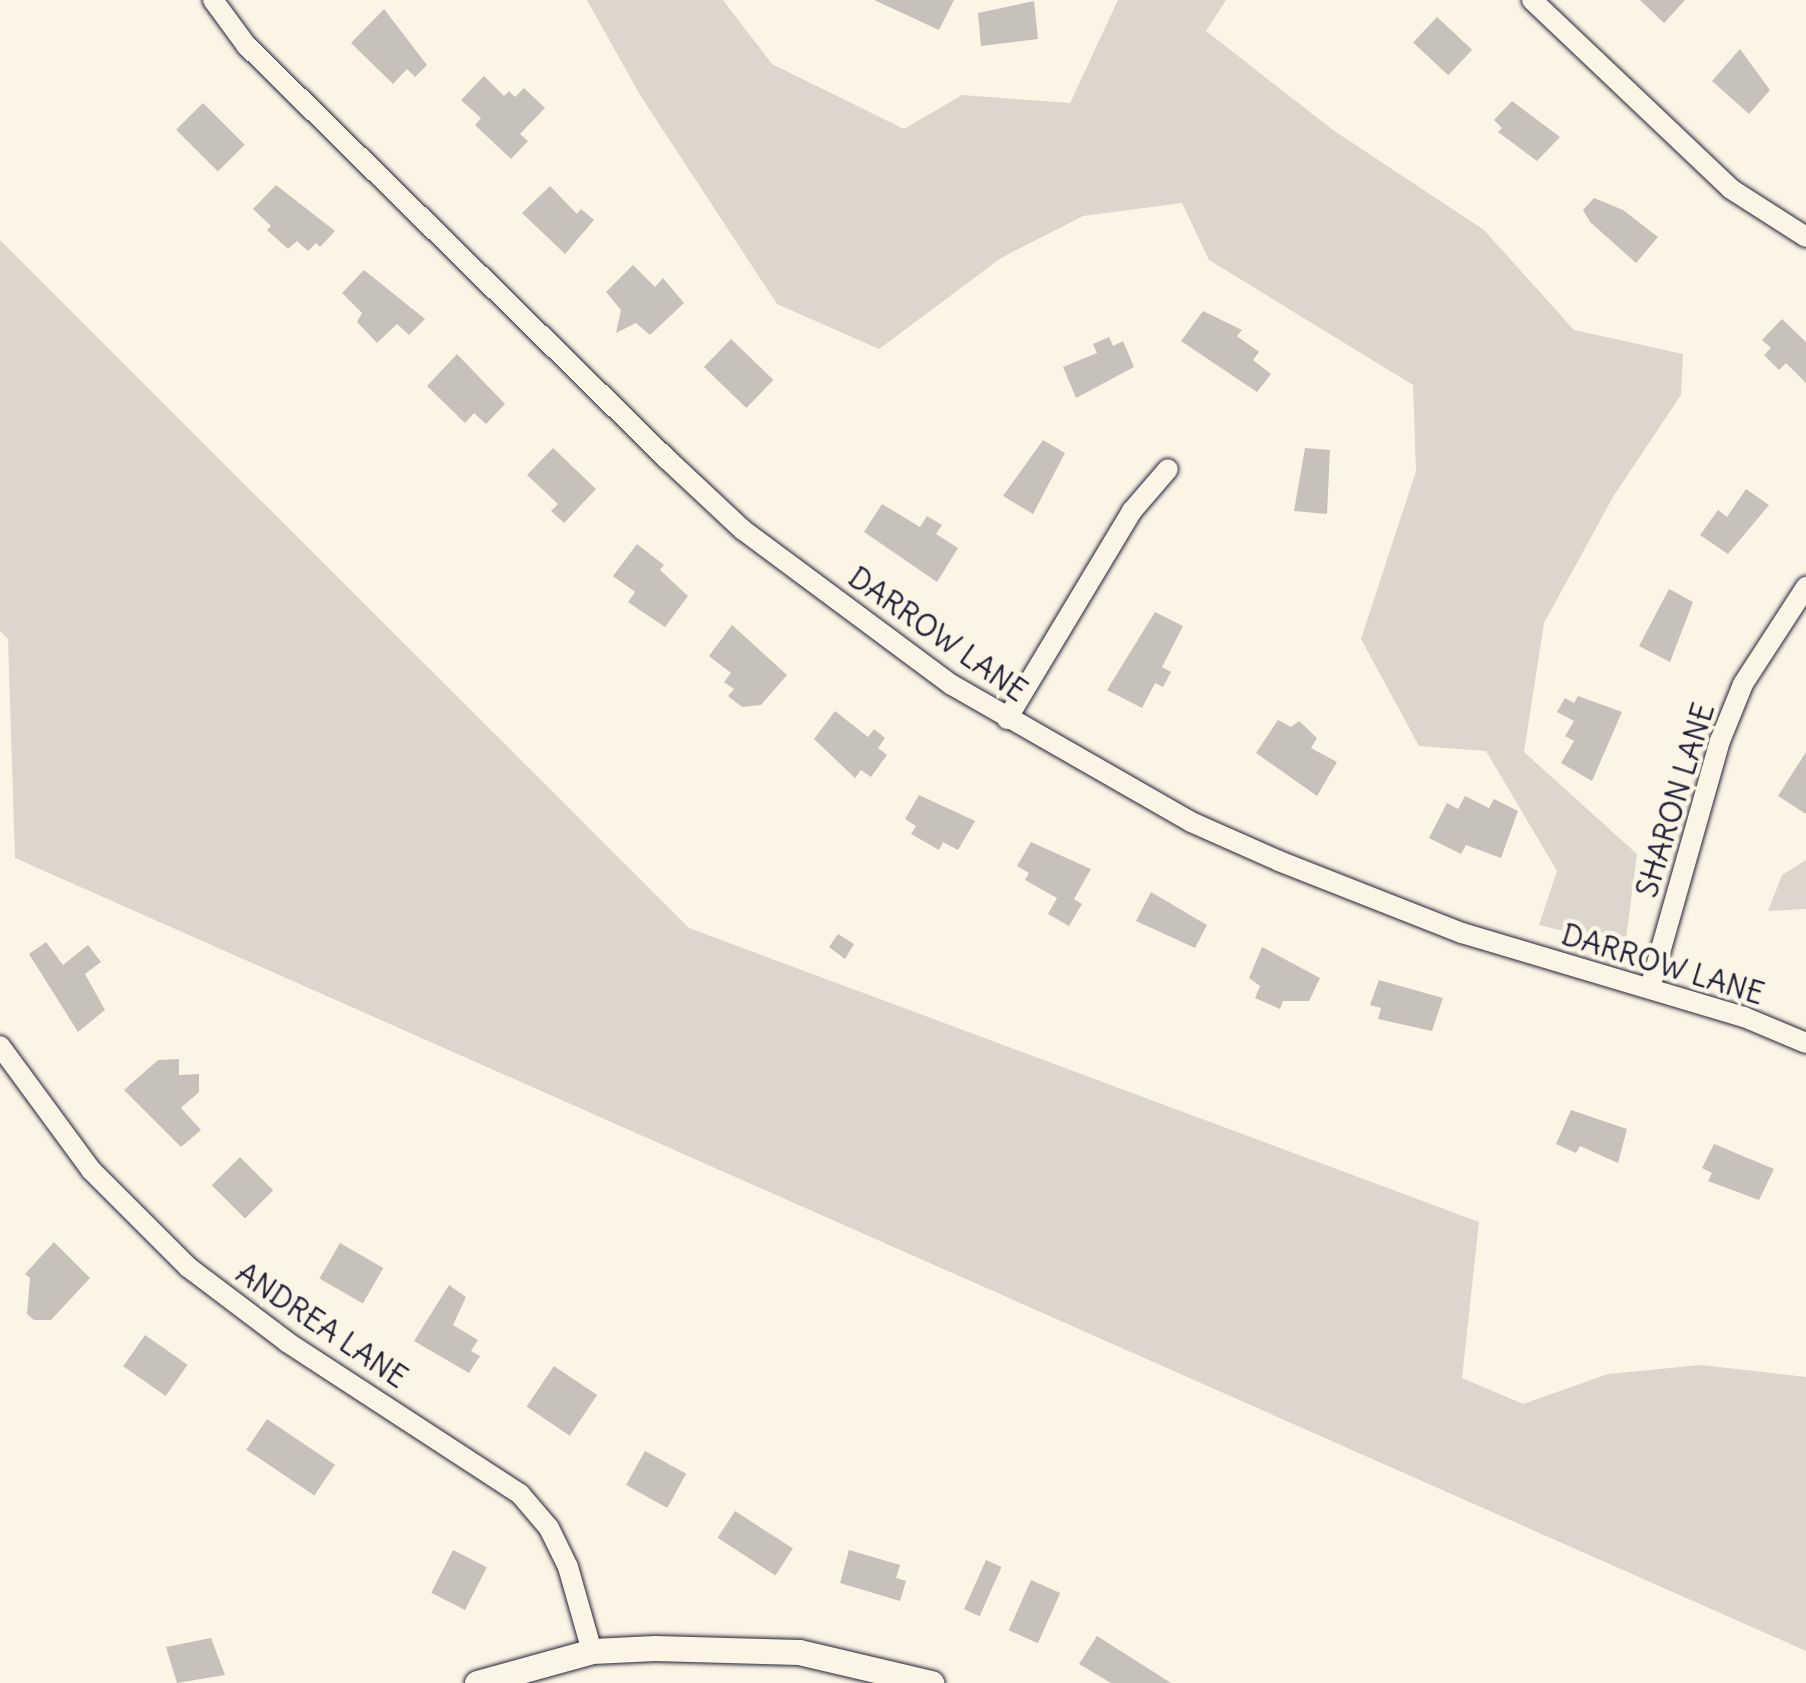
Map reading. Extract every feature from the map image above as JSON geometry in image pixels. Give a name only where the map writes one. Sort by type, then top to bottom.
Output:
[{"type":"street","name":"DARROW LANE","points":[[213,0],[246,45],[743,530],[886,640],[1007,719],[1191,822],[1462,933],[1650,988],[1806,1043]]},
{"type":"street","points":[[1532,0],[1731,190],[1806,237]]},
{"type":"street","points":[[1007,719],[1132,511],[1168,469]]},
{"type":"street","name":"SHARON LANE","points":[[1650,988],[1720,740],[1743,684],[1806,587]]},
{"type":"street","name":"ANDREA LANE","points":[[0,1046],[91,1170],[188,1267],[287,1342],[520,1494],[549,1528],[568,1567],[592,1652]]},
{"type":"street","points":[[477,1683],[592,1652],[799,1652],[932,1683]]},
{"type":"shaded area","points":[[587,0],[723,0],[772,64],[904,129],[962,95],[1070,103],[1118,0],[1226,0],[1206,31],[1333,130],[1484,230],[1574,330],[1683,354],[1681,395],[1613,497],[1544,623],[1524,752],[1637,854],[1625,946],[1539,925],[1557,871],[1486,751],[1419,746],[1361,639],[1416,471],[1413,385],[1209,260],[1182,203],[1083,216],[1001,258],[879,349],[777,304],[640,95]]},
{"type":"shaded area","points":[[0,240],[689,928],[1479,1222],[1462,1378],[1523,1404],[1608,1374],[1701,1365],[1806,1377],[1806,1651],[15,858],[8,639],[0,631]]},
{"type":"shaded area","points":[[1806,860],[1806,909],[1768,911],[1782,875]]},
{"type":"building","points":[[874,0],[954,0],[939,30]]},
{"type":"building","points":[[1640,0],[1685,0],[1664,23]]},
{"type":"building","points":[[1034,1],[1038,39],[981,46],[978,13]]},
{"type":"building","points":[[384,9],[427,65],[415,77],[407,69],[393,84],[351,43]]},
{"type":"building","points":[[1437,17],[1472,50],[1448,75],[1413,43]]},
{"type":"building","points":[[1740,49],[1770,90],[1749,114],[1712,81]]},
{"type":"building","points":[[484,76],[504,96],[509,91],[515,97],[524,88],[545,108],[520,134],[528,141],[511,159],[475,125],[481,118],[461,100]]},
{"type":"building","points":[[1512,101],[1560,137],[1537,161],[1498,132],[1502,128],[1494,120]]},
{"type":"building","points":[[203,103],[245,145],[218,172],[176,130]]},
{"type":"building","points":[[276,185],[335,231],[320,247],[316,243],[308,251],[297,241],[288,249],[267,230],[271,226],[253,209]]},
{"type":"building","points":[[550,186],[577,214],[581,209],[594,220],[565,254],[522,213]]},
{"type":"building","points":[[1594,198],[1623,210],[1658,237],[1636,263],[1590,222],[1583,210]]},
{"type":"building","points":[[633,265],[655,287],[663,278],[684,303],[650,335],[636,323],[616,333],[621,310],[606,292]]},
{"type":"building","points":[[364,270],[425,319],[409,335],[397,324],[377,343],[357,322],[362,313],[342,293]]},
{"type":"building","points":[[1203,311],[1242,330],[1237,336],[1259,352],[1253,360],[1271,374],[1257,392],[1181,341]]},
{"type":"building","points":[[1782,319],[1806,342],[1806,383],[1786,363],[1779,370],[1764,355],[1771,348],[1762,340]]},
{"type":"building","points":[[1109,337],[1113,346],[1123,341],[1134,367],[1076,398],[1063,367],[1097,353],[1093,344]]},
{"type":"building","points":[[731,339],[773,380],[746,408],[704,367]]},
{"type":"building","points":[[457,354],[505,404],[486,424],[474,413],[465,423],[427,386]]},
{"type":"building","points":[[1043,440],[1065,453],[1033,514],[1003,496]]},
{"type":"building","points":[[553,448],[596,489],[564,523],[551,511],[558,504],[527,475]]},
{"type":"building","points":[[1305,448],[1330,450],[1327,514],[1294,511]]},
{"type":"building","points":[[1746,489],[1769,505],[1728,554],[1700,535],[1718,510],[1727,517]]},
{"type":"building","points":[[882,504],[920,527],[927,516],[942,525],[936,534],[958,548],[937,582],[864,532]]},
{"type":"building","points":[[637,544],[664,565],[660,570],[688,596],[665,627],[628,602],[635,592],[613,576]]},
{"type":"building","points":[[1669,589],[1693,602],[1670,662],[1639,646]]},
{"type":"building","points":[[1155,612],[1183,626],[1162,667],[1171,672],[1163,687],[1155,683],[1142,708],[1107,690]]},
{"type":"building","points":[[732,625],[787,675],[761,705],[742,707],[728,696],[734,689],[724,682],[731,673],[709,656]]},
{"type":"building","points":[[1578,696],[1622,712],[1592,781],[1561,763],[1574,741],[1565,736],[1574,721],[1557,712],[1565,698],[1574,703]]},
{"type":"building","points":[[835,711],[868,737],[874,729],[885,738],[878,748],[887,755],[871,777],[861,770],[855,778],[814,739]]},
{"type":"building","points":[[1278,720],[1291,727],[1299,721],[1317,738],[1311,748],[1337,762],[1317,796],[1256,753]]},
{"type":"building","points":[[1806,752],[1806,814],[1778,796]]},
{"type":"building","points":[[919,795],[975,821],[958,850],[943,842],[939,850],[911,834],[916,826],[905,819]]},
{"type":"building","points":[[1465,796],[1489,808],[1494,799],[1518,811],[1501,858],[1466,845],[1461,854],[1429,838],[1447,803],[1458,809]]},
{"type":"building","points":[[1031,842],[1091,869],[1074,899],[1082,904],[1069,926],[1048,914],[1057,898],[1025,880],[1029,873],[1017,866]]},
{"type":"building","points":[[1151,892],[1207,925],[1195,948],[1136,921]]},
{"type":"building","points":[[838,934],[854,944],[845,959],[829,947]]},
{"type":"building","points":[[46,942],[63,965],[88,945],[101,962],[85,974],[105,1010],[78,1032],[29,954]]},
{"type":"building","points":[[1262,947],[1320,978],[1309,1001],[1283,1001],[1280,1009],[1255,998],[1260,986],[1249,978]]},
{"type":"building","points":[[1379,980],[1443,998],[1432,1031],[1378,1019],[1381,1008],[1370,1005]]},
{"type":"building","points":[[179,1059],[179,1075],[199,1074],[199,1092],[181,1108],[201,1130],[181,1147],[124,1090],[158,1060]]},
{"type":"building","points":[[1571,1110],[1627,1129],[1618,1163],[1580,1146],[1576,1153],[1556,1144]]},
{"type":"building","points":[[1714,1144],[1774,1169],[1759,1200],[1708,1181],[1712,1173],[1702,1168]]},
{"type":"building","points":[[240,1157],[273,1190],[245,1219],[212,1185]]},
{"type":"building","points":[[54,1242],[90,1278],[51,1320],[34,1320],[27,1314],[30,1278],[25,1274]]},
{"type":"building","points":[[340,1243],[383,1268],[363,1304],[320,1279]]},
{"type":"building","points":[[449,1285],[466,1297],[453,1325],[478,1340],[471,1351],[480,1356],[469,1373],[414,1341]]},
{"type":"building","points":[[145,1335],[188,1365],[166,1396],[123,1366]]},
{"type":"building","points":[[554,1366],[597,1395],[570,1436],[527,1407]]},
{"type":"building","points":[[267,1419],[335,1465],[314,1496],[246,1450]]},
{"type":"building","points":[[645,1451],[686,1474],[667,1508],[626,1485]]},
{"type":"building","points":[[735,1511],[793,1549],[775,1575],[718,1538]]},
{"type":"building","points":[[453,1550],[487,1567],[465,1610],[431,1593]]},
{"type":"building","points":[[849,1550],[900,1565],[896,1578],[906,1581],[900,1601],[840,1583]]},
{"type":"building","points":[[986,1560],[1002,1567],[980,1616],[964,1609]]},
{"type":"building","points":[[1031,1580],[1060,1593],[1038,1643],[1009,1630]]},
{"type":"building","points":[[1097,1636],[1171,1683],[1111,1683],[1079,1664]]},
{"type":"building","points":[[211,1638],[225,1675],[177,1683],[166,1647]]}]
